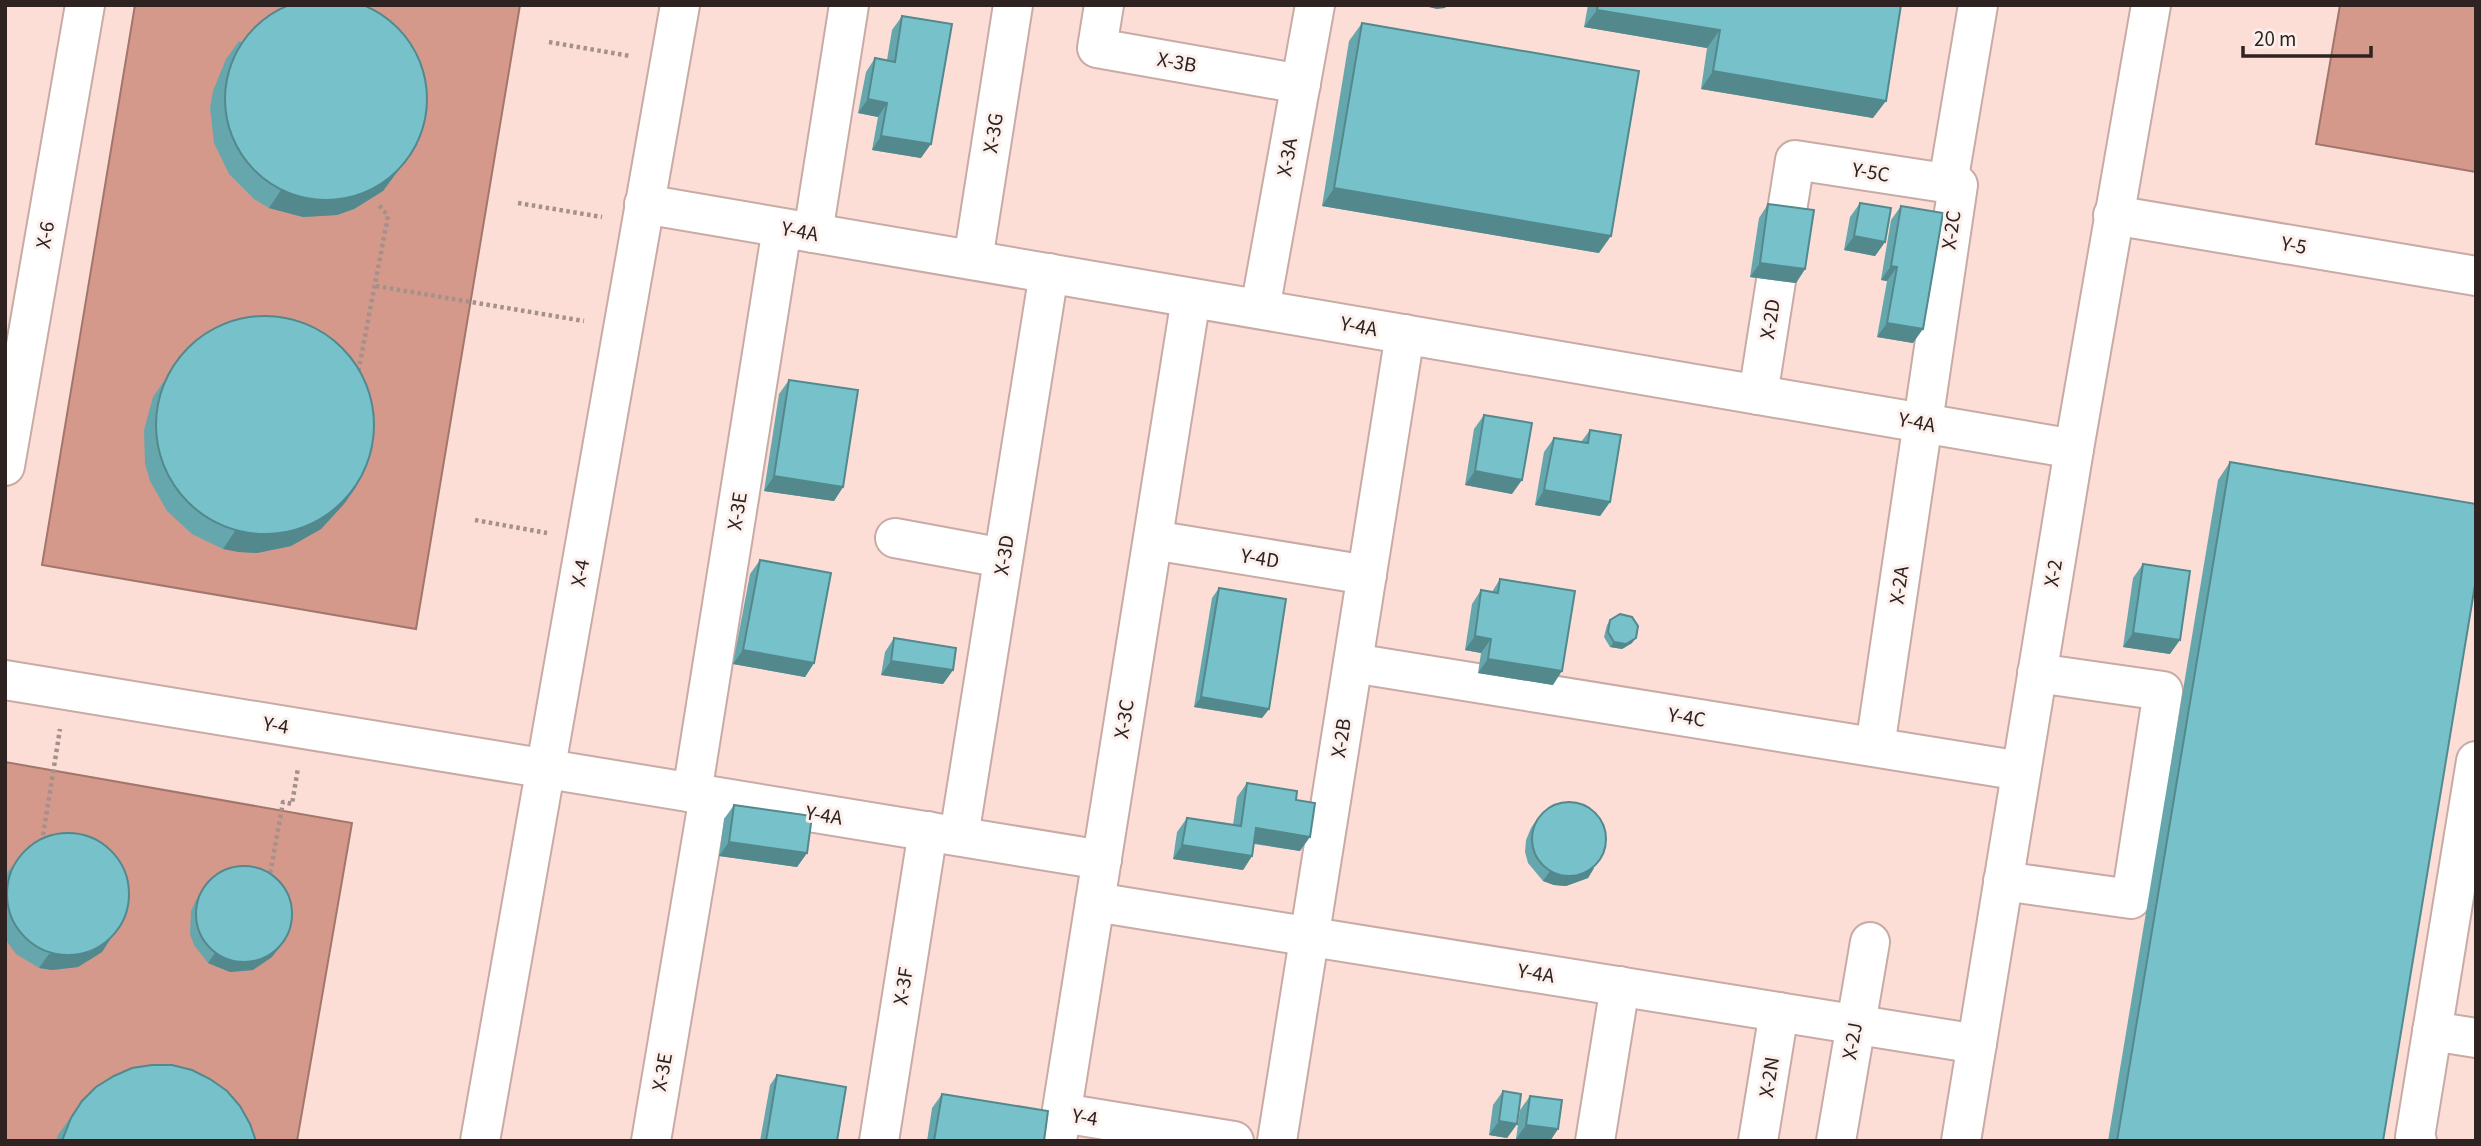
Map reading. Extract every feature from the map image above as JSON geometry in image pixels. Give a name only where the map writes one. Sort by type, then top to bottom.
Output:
[{"type":"street","name":"X-6","points":[[5,466],[85,5]]},
{"type":"street","name":"X-4","points":[[480,1141],[680,5]]},
{"type":"street","name":"X-3E","points":[[651,1141],[700,795],[798,231],[849,5]]},
{"type":"street","name":"X-3G","points":[[973,260],[1013,5]]},
{"type":"street","name":"X-3B","points":[[1104,5],[1097,48],[1301,84]]},
{"type":"street","name":"X-3A","points":[[1260,309],[1315,5]]},
{"type":"street","name":"X-2C","points":[[1923,423],[1958,185],[1948,183],[1978,5]]},
{"type":"street","name":"X-2","points":[[1961,1141],[2113,215],[2151,5]]},
{"type":"street","name":"Y-5C","points":[[1795,160],[1948,183]]},
{"type":"street","name":"X-2D","points":[[1758,395],[1795,160]]},
{"type":"street","name":"Y-4A","points":[[642,214],[798,231],[2074,449]]},
{"type":"street","name":"Y-5","points":[[2113,215],[2476,276]]},
{"type":"street","name":"X-3D","points":[[943,834],[1003,558],[1049,273]]},
{"type":"street","name":"X-3C","points":[[1060,1127],[1191,298]]},
{"type":"street","name":"X-2B","points":[[1277,1141],[1405,334]]},
{"type":"street","name":"X-2A","points":[[1875,747],[1923,423]]},
{"type":"street","points":[[895,538],[1003,558]]},
{"type":"street","name":"Y-4D","points":[[1153,540],[1367,575]]},
{"type":"street","name":"Y-4C","points":[[1353,663],[2021,771]]},
{"type":"street","points":[[2003,881],[2131,899],[2163,691],[2037,673]]},
{"type":"street","name":"Y-4","points":[[5,680],[547,770]]},
{"type":"street","points":[[2417,1141],[2415,1137],[2472,801],[2476,761]]},
{"type":"street","name":"Y-4A","points":[[547,770],[1102,860]]},
{"type":"street","name":"X-3F","points":[[879,1141],[943,834]]},
{"type":"street","name":"Y-4A","points":[[1095,902],[1977,1044]]},
{"type":"street","name":"X-2J","points":[[1836,1141],[1870,942]]},
{"type":"street","points":[[1595,1141],[1620,986]]},
{"type":"street","name":"X-2N","points":[[1758,1141],[1779,1013]]},
{"type":"street","points":[[2432,1031],[2476,1038]]},
{"type":"street","name":"Y-4","points":[[1060,1127],[1234,1141]]},
{"type":"path","points":[[550,42],[669,63]]},
{"type":"path","points":[[518,203],[642,214]]},
{"type":"path","points":[[351,382],[359,377],[388,216],[379,205]]},
{"type":"path","points":[[376,286],[623,327]]},
{"type":"path","points":[[475,520],[586,540]]},
{"type":"path","points":[[41,845],[66,691]]},
{"type":"path","points":[[268,883],[283,802],[292,804],[305,730]]},
{"type":"shaded area","points":[[135,5],[520,5],[416,629],[42,565]]},
{"type":"shaded area","points":[[2340,5],[2476,5],[2476,172],[2316,144]]},
{"type":"shaded area","points":[[5,762],[352,823],[297,1141],[5,1141]]},
{"type":"building","points":[[326,-2],[365,6],[398,27],[419,60],[427,99],[419,138],[398,171],[365,192],[326,200],[287,192],[254,171],[233,138],[225,99],[233,60],[254,27],[287,6]]},
{"type":"building","points":[[1598,5],[1901,5],[1886,101],[1713,71],[1720,30],[1597,10]]},
{"type":"building","points":[[902,16],[952,24],[931,144],[881,136],[887,103],[868,99],[875,58],[895,62]]},
{"type":"building","points":[[1362,23],[1639,71],[1611,236],[1334,188]]},
{"type":"building","points":[[1860,203],[1891,208],[1885,242],[1854,236]]},
{"type":"building","points":[[1768,204],[1814,210],[1805,269],[1760,263]]},
{"type":"building","points":[[1901,206],[1943,213],[1923,329],[1887,323],[1897,267],[1891,266]]},
{"type":"building","points":[[265,316],[307,324],[326,334],[342,348],[356,364],[366,383],[374,425],[366,467],[356,486],[342,502],[326,516],[307,526],[265,534],[223,526],[204,516],[188,502],[174,486],[164,467],[156,425],[164,383],[174,364],[188,348],[204,334],[223,324]]},
{"type":"building","points":[[789,380],[858,390],[843,487],[774,476]]},
{"type":"building","points":[[1484,415],[1532,423],[1522,480],[1475,471]]},
{"type":"building","points":[[1590,430],[1621,435],[1610,502],[1544,490],[1554,438],[1588,443]]},
{"type":"building","points":[[2230,462],[2476,504],[2476,579],[2383,1141],[2117,1141]]},
{"type":"building","points":[[760,560],[831,573],[814,663],[743,650]]},
{"type":"building","points":[[2143,564],[2190,571],[2180,640],[2133,633]]},
{"type":"building","points":[[1500,579],[1575,591],[1562,671],[1488,659],[1491,639],[1475,636],[1481,590],[1498,593]]},
{"type":"building","points":[[1219,588],[1286,599],[1269,709],[1201,697]]},
{"type":"building","points":[[1620,614],[1632,617],[1638,626],[1636,638],[1626,644],[1614,642],[1608,632],[1610,620]]},
{"type":"building","points":[[894,638],[956,648],[953,670],[891,661]]},
{"type":"building","points":[[1247,783],[1297,791],[1296,800],[1315,803],[1310,837],[1256,828],[1252,856],[1182,845],[1187,818],[1241,826]]},
{"type":"building","points":[[1569,802],[1590,808],[1600,818],[1606,839],[1600,860],[1590,870],[1569,876],[1548,870],[1538,860],[1532,839],[1538,818],[1548,808]]},
{"type":"building","points":[[734,805],[812,816],[807,853],[729,842]]},
{"type":"building","points":[[68,833],[92,837],[111,851],[125,870],[129,894],[125,918],[111,937],[92,951],[68,955],[44,951],[25,937],[11,918],[7,894],[11,870],[25,851],[44,837]]},
{"type":"building","points":[[244,866],[262,870],[278,880],[288,896],[292,914],[288,932],[278,948],[262,958],[244,962],[226,958],[210,948],[200,932],[196,914],[200,896],[210,880],[226,870]]},
{"type":"building","points":[[172,1065],[192,1070],[227,1091],[240,1106],[256,1141],[62,1141],[71,1118],[82,1101],[96,1087],[132,1068]]},
{"type":"building","points":[[777,1075],[846,1087],[837,1141],[766,1141]]},
{"type":"building","points":[[1503,1091],[1521,1094],[1517,1124],[1499,1121]]},
{"type":"building","points":[[942,1094],[1048,1111],[1044,1141],[934,1141]]},
{"type":"building","points":[[1530,1096],[1562,1100],[1558,1129],[1526,1125]]}]
